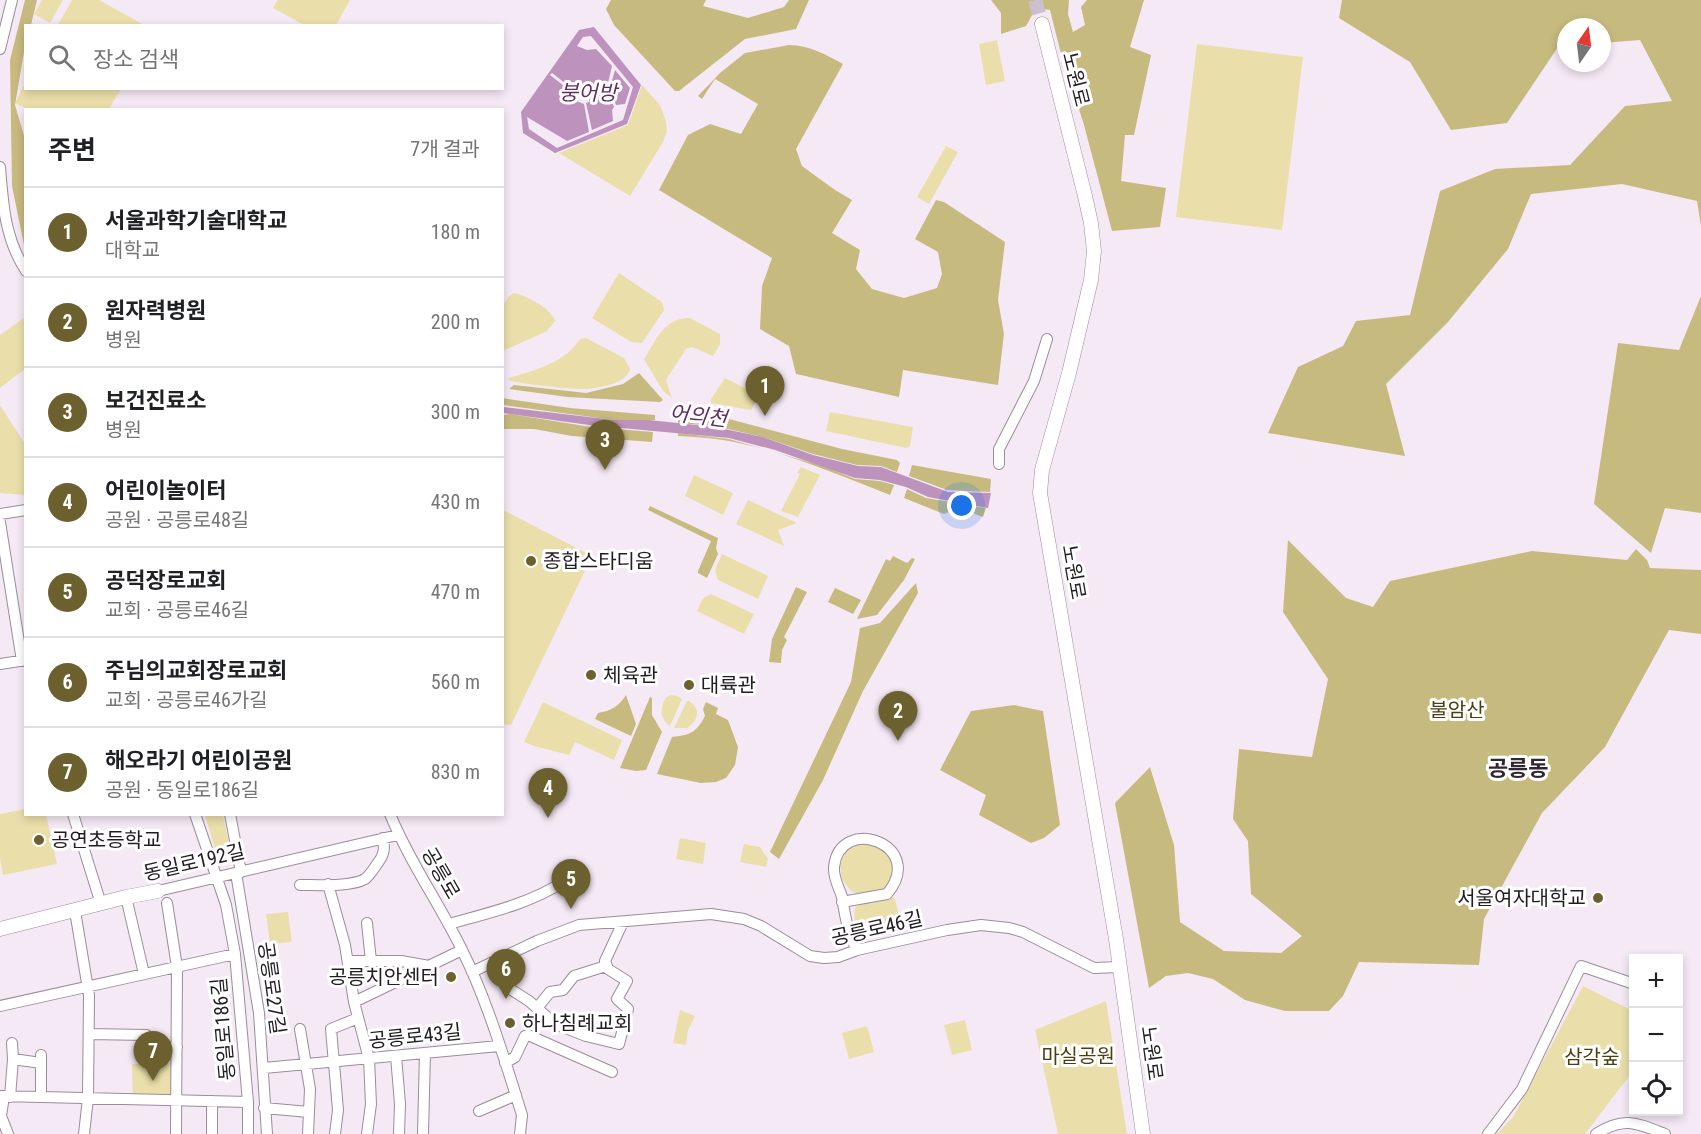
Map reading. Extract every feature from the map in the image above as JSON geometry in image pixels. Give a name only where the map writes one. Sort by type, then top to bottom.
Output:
[{"type":"main road","name":"노원로","points":[[1042,24],[1085,195],[1094,251],[1085,308],[1045,459],[1040,493],[1120,967],[1143,1134]]},
{"type":"main road","name":"동일로192길","points":[[0,929],[158,891]]},
{"type":"street","points":[[0,49],[12,0]]},
{"type":"street","points":[[0,168],[6,226],[14,250],[24,268]]},
{"type":"street","points":[[999,464],[999,449],[1034,381],[1047,339]]},
{"type":"street","points":[[0,514],[24,510]]},
{"type":"street","points":[[0,522],[24,660],[0,664]]},
{"type":"street","points":[[74,816],[101,904]]},
{"type":"street","name":"동일로186길","points":[[5,1097],[248,1102],[235,954],[226,905],[196,816]]},
{"type":"street","name":"공릉로27길","points":[[230,816],[259,1013],[267,1134]]},
{"type":"street","name":"공릉로","points":[[391,816],[398,835],[449,924],[472,972],[522,1115],[520,1134]]},
{"type":"street","name":"동일로192길","points":[[158,891],[398,835]]},
{"type":"street","points":[[300,885],[355,883],[369,876],[383,856],[385,849],[382,838]]},
{"type":"street","points":[[842,902],[887,894],[894,886],[898,867],[895,856],[889,848],[871,838],[862,838],[846,844],[840,851],[834,867],[850,939],[856,950]]},
{"type":"street","points":[[449,924],[512,907],[549,891],[563,882]]},
{"type":"street","points":[[328,884],[348,961],[354,1002],[369,1059],[371,1104],[367,1134]]},
{"type":"street","points":[[126,897],[144,974]]},
{"type":"street","points":[[167,903],[177,967],[177,1134]]},
{"type":"street","points":[[75,911],[88,987],[88,1098],[84,1134]]},
{"type":"street","name":"공릉로46길","points":[[472,972],[537,941],[579,925],[686,915],[728,916],[761,926],[810,956],[824,958],[838,957],[856,950],[947,930],[981,925],[1023,932],[1094,968],[1120,967]]},
{"type":"street","points":[[497,962],[507,987],[555,1024],[586,1036],[619,1044],[628,1009],[617,999],[627,981],[606,966],[605,960],[623,922]]},
{"type":"street","points":[[367,923],[371,961]]},
{"type":"street","points":[[354,1002],[462,950]]},
{"type":"street","points":[[0,1006],[235,954]]},
{"type":"street","points":[[348,961],[401,961],[429,966]]},
{"type":"street","points":[[479,992],[497,962]]},
{"type":"street","points":[[537,1008],[550,992],[563,990],[574,976],[606,966]]},
{"type":"street","points":[[1488,1134],[1522,1089],[1581,966],[1629,982]]},
{"type":"street","name":"공릉로43길","points":[[334,1062],[332,1028],[358,1018]]},
{"type":"street","points":[[300,1029],[309,1089],[308,1134]]},
{"type":"street","points":[[556,1047],[565,1029]]},
{"type":"street","points":[[89,1034],[146,1035],[148,1049],[177,1047]]},
{"type":"street","points":[[505,1063],[515,1057],[527,1035],[612,1072]]},
{"type":"street","points":[[8,1134],[1,1116],[13,1059],[12,1043]]},
{"type":"street","name":"공릉로43길","points":[[264,1068],[499,1046]]},
{"type":"street","points":[[423,1134],[425,1053]]},
{"type":"street","points":[[396,1056],[400,1104],[399,1134]]},
{"type":"street","points":[[13,1059],[41,1059],[41,1097]]},
{"type":"street","points":[[334,1062],[338,1110],[335,1134]]},
{"type":"street","points":[[479,1111],[516,1095]]},
{"type":"street","points":[[212,1101],[212,1134]]},
{"type":"street","points":[[248,1102],[248,1134]]},
{"type":"street","points":[[264,1108],[309,1112]]},
{"type":"street","points":[[1596,1134],[1632,1116],[1665,1134]]},
{"type":"green space","points":[[25,0],[37,0],[31,24],[24,24],[24,52],[15,105],[24,136],[24,245],[12,186],[10,60]]},
{"type":"green space","points":[[42,0],[63,0],[50,23],[34,14]]},
{"type":"green space","points":[[72,0],[99,0],[142,24],[59,24]]},
{"type":"green space","points":[[278,0],[350,0],[337,24],[302,24],[273,8]]},
{"type":"green space","points":[[611,0],[706,0],[703,6],[748,18],[784,7],[789,0],[809,0],[796,29],[745,39],[679,91],[675,91],[614,25],[606,9]]},
{"type":"green space","points":[[991,0],[1069,0],[1068,14],[1073,32],[1085,25],[1081,7],[1087,0],[1144,0],[1130,47],[1151,55],[1134,135],[1125,135],[1121,181],[1166,188],[1160,227],[1112,231],[1050,10],[1036,8],[1026,26],[1001,34],[1001,13]]},
{"type":"green space","points":[[1342,0],[1701,0],[1701,226],[1697,201],[1622,184],[1531,194],[1508,249],[1448,322],[1386,384],[1405,456],[1268,433],[1298,367],[1343,346],[1356,321],[1410,315],[1440,191],[1495,169],[1570,165],[1625,106],[1672,101],[1640,40],[1611,42],[1611,18],[1557,18],[1557,48],[1507,123],[1451,130],[1410,62],[1339,18]]},
{"type":"green space","points":[[997,40],[1005,81],[986,85],[979,44]]},
{"type":"green space","points":[[1197,44],[1303,57],[1282,230],[1176,217]]},
{"type":"green space","points":[[789,45],[811,49],[843,64],[796,149],[802,166],[852,200],[832,233],[860,250],[856,269],[872,289],[904,298],[937,288],[942,274],[938,252],[915,239],[936,200],[944,202],[1005,242],[998,300],[1004,334],[998,385],[903,370],[899,397],[796,374],[789,346],[760,329],[762,286],[772,258],[659,190],[688,135],[710,124],[741,134],[758,104],[715,79],[702,99],[698,96],[720,73],[745,53]]},
{"type":"green space","points":[[24,85],[24,90],[120,90],[110,108],[25,108],[15,103]]},
{"type":"green space","points":[[642,85],[660,105],[667,131],[663,142],[630,196],[559,153],[628,125]]},
{"type":"green space","points":[[946,146],[958,152],[929,204],[917,197]]},
{"type":"green space","points":[[619,273],[662,302],[664,310],[642,343],[631,342],[592,318]]},
{"type":"green space","points":[[514,293],[532,300],[544,307],[555,321],[547,331],[504,351],[504,306],[508,297]]},
{"type":"green space","points":[[1701,296],[1701,513],[1665,508],[1651,553],[1594,504],[1618,343],[1679,350]]},
{"type":"green space","points":[[24,318],[24,370],[0,388],[0,335]]},
{"type":"green space","points":[[690,318],[720,334],[720,344],[713,356],[692,347],[686,349],[666,380],[672,398],[663,391],[644,359],[657,337],[667,326],[681,319]]},
{"type":"green space","points":[[586,338],[624,358],[630,369],[628,374],[612,384],[587,389],[571,389],[508,380],[558,360],[580,339]]},
{"type":"green space","points":[[639,373],[663,400],[660,402],[567,397],[509,389],[514,385],[586,393],[623,384]]},
{"type":"green space","points":[[725,378],[757,394],[751,410],[711,403],[711,399]]},
{"type":"green space","points":[[504,398],[570,408],[655,415],[655,420],[614,420],[504,405]]},
{"type":"green space","points":[[0,405],[24,442],[24,495],[0,493]]},
{"type":"green space","points":[[830,412],[913,427],[910,446],[906,448],[826,431]]},
{"type":"green space","points":[[504,415],[591,427],[653,432],[652,442],[572,436],[534,429],[504,429]]},
{"type":"green space","points":[[678,415],[729,419],[842,449],[897,460],[900,463],[897,472],[881,466],[857,465],[813,454],[763,437],[715,426],[678,423]]},
{"type":"green space","points":[[678,433],[729,439],[750,445],[723,440],[678,436]]},
{"type":"green space","points":[[752,446],[823,466],[855,479],[880,481],[894,485],[890,495],[811,464]]},
{"type":"green space","points":[[912,465],[991,479],[990,492],[947,490],[909,476]]},
{"type":"green space","points":[[801,467],[820,475],[798,517],[781,511],[800,474],[797,473]]},
{"type":"green space","points":[[694,475],[733,493],[723,515],[685,496]]},
{"type":"green space","points":[[907,489],[926,498],[986,508],[983,517],[959,508],[944,514],[904,498]]},
{"type":"green space","points":[[748,500],[797,523],[778,530],[784,546],[736,524]]},
{"type":"green space","points":[[650,506],[718,538],[716,548],[718,554],[707,578],[698,571],[711,541],[648,510]]},
{"type":"green space","points":[[504,511],[592,556],[511,725],[504,724]]},
{"type":"green space","name":"불암산","points":[[1288,540],[1346,598],[1373,607],[1390,581],[1532,551],[1627,560],[1636,549],[1647,560],[1650,568],[1701,570],[1701,634],[1669,630],[1605,747],[1542,813],[1484,919],[1479,965],[1359,962],[1343,996],[1329,1011],[1285,1011],[1245,1000],[1213,979],[1188,973],[1166,976],[1149,988],[1115,803],[1150,767],[1174,845],[1180,922],[1224,951],[1281,953],[1302,936],[1251,894],[1248,841],[1233,819],[1239,749],[1312,757],[1328,679],[1283,612]]},
{"type":"green space","points":[[722,554],[768,576],[758,599],[718,580],[715,570]]},
{"type":"green space","points":[[893,556],[907,563],[912,558],[915,559],[904,580],[877,615],[857,619],[886,559],[890,561]]},
{"type":"green space","points":[[916,583],[918,593],[863,691],[823,780],[779,859],[770,852],[851,682],[860,628],[880,623]]},
{"type":"green space","points":[[796,587],[807,592],[784,637],[787,640],[782,650],[781,663],[769,662],[772,639]]},
{"type":"green space","points":[[835,588],[861,600],[853,614],[828,602]]},
{"type":"green space","points":[[711,594],[754,614],[744,634],[697,611],[703,598]]},
{"type":"green space","points":[[626,695],[636,724],[631,736],[595,719],[598,713],[614,707]]},
{"type":"green space","points":[[671,695],[682,699],[670,726],[662,716],[662,709],[666,697]]},
{"type":"green space","points":[[650,697],[652,698],[652,715],[662,732],[646,770],[620,768]]},
{"type":"green space","points":[[687,701],[695,707],[696,718],[687,728],[674,728]]},
{"type":"green space","points":[[543,702],[622,740],[614,760],[575,742],[569,755],[524,742]]},
{"type":"green space","points":[[706,702],[718,708],[716,714],[728,720],[738,747],[735,765],[726,778],[716,782],[701,783],[657,774],[672,737],[688,734],[699,726],[705,716],[703,709]]},
{"type":"green space","points":[[1014,705],[1043,711],[1060,825],[1044,838],[1031,843],[979,815],[986,795],[940,770],[971,711]]},
{"type":"green space","points":[[24,809],[24,816],[46,816],[57,864],[3,875],[0,858],[0,814]]},
{"type":"green space","points":[[205,816],[223,816],[233,862],[219,863]]},
{"type":"green space","points":[[680,838],[706,843],[703,864],[676,859]]},
{"type":"green space","points":[[858,843],[882,846],[896,867],[888,884],[882,890],[858,894],[851,891],[842,879],[840,865],[846,851]]},
{"type":"green space","points":[[744,844],[760,847],[768,859],[766,867],[740,862]]},
{"type":"green space","points":[[892,897],[895,899],[902,928],[866,938],[860,935],[854,915],[858,904]]},
{"type":"green space","points":[[288,912],[292,942],[270,944],[266,914]]},
{"type":"green space","name":"삼각숲","points":[[1583,986],[1629,1009],[1629,1076],[1585,1134],[1497,1134],[1513,1117]]},
{"type":"green space","name":"마실공원","points":[[1106,1001],[1127,1134],[1058,1134],[1035,1030]]},
{"type":"green space","points":[[680,1010],[695,1016],[688,1030],[686,1045],[673,1043]]},
{"type":"green space","points":[[965,1020],[972,1050],[952,1055],[944,1025]]},
{"type":"green space","points":[[867,1026],[874,1052],[849,1059],[842,1033]]},
{"type":"green space","points":[[174,1063],[174,1098],[133,1098],[132,1064]]},
{"type":"water","name":"붕어방","points":[[594,27],[641,85],[627,124],[555,153],[523,133],[521,112],[579,30]]},
{"type":"water","points":[[504,407],[614,420],[649,420],[715,427],[763,437],[813,455],[858,466],[881,467],[948,492],[991,493],[988,508],[928,497],[906,487],[880,480],[855,478],[775,450],[729,438],[589,425],[504,413]]},
{"type":"pier","points":[[591,36],[633,87],[623,120],[557,148],[529,129],[527,117],[567,141],[589,132],[584,104],[574,100],[573,93],[550,75],[552,73],[574,90],[578,86],[586,87],[590,92],[607,87],[612,66],[596,49],[587,50],[577,46],[583,37]],"holes":[[[615,70],[630,88],[625,104],[616,105],[610,88]],[[608,91],[614,107],[613,121],[592,130],[586,103],[589,102],[590,95]]]},
{"type":"tunnel","points":[[1035,0],[1042,24]]},
{"type":"place","name":"서울과학기술대학교","points":[[765,416]]},
{"type":"place","name":"보건진료소","points":[[605,470]]},
{"type":"place","name":"종합스타디움","points":[[531,561]]},
{"type":"place","name":"체육관","points":[[591,675]]},
{"type":"place","name":"대륙관","points":[[689,685]]},
{"type":"place","name":"원자력병원","points":[[898,741]]},
{"type":"place","name":"어린이놀이터","points":[[548,818]]},
{"type":"place","name":"공연초등학교","points":[[39,840]]},
{"type":"place","name":"서울여자대학교","points":[[1598,898]]},
{"type":"place","name":"공덕장로교회","points":[[571,909]]},
{"type":"place","name":"공릉치안센터","points":[[451,977]]},
{"type":"place","name":"주님의교회장로교회","points":[[506,999]]},
{"type":"place","name":"하나침례교회","points":[[510,1023]]},
{"type":"place","name":"해오라기 어린이공원","points":[[153,1081]]},
{"type":"district","name":"공릉동","points":[[1518,768]]},
{"type":"water label","name":"어의천","points":[[698,416]]}]
